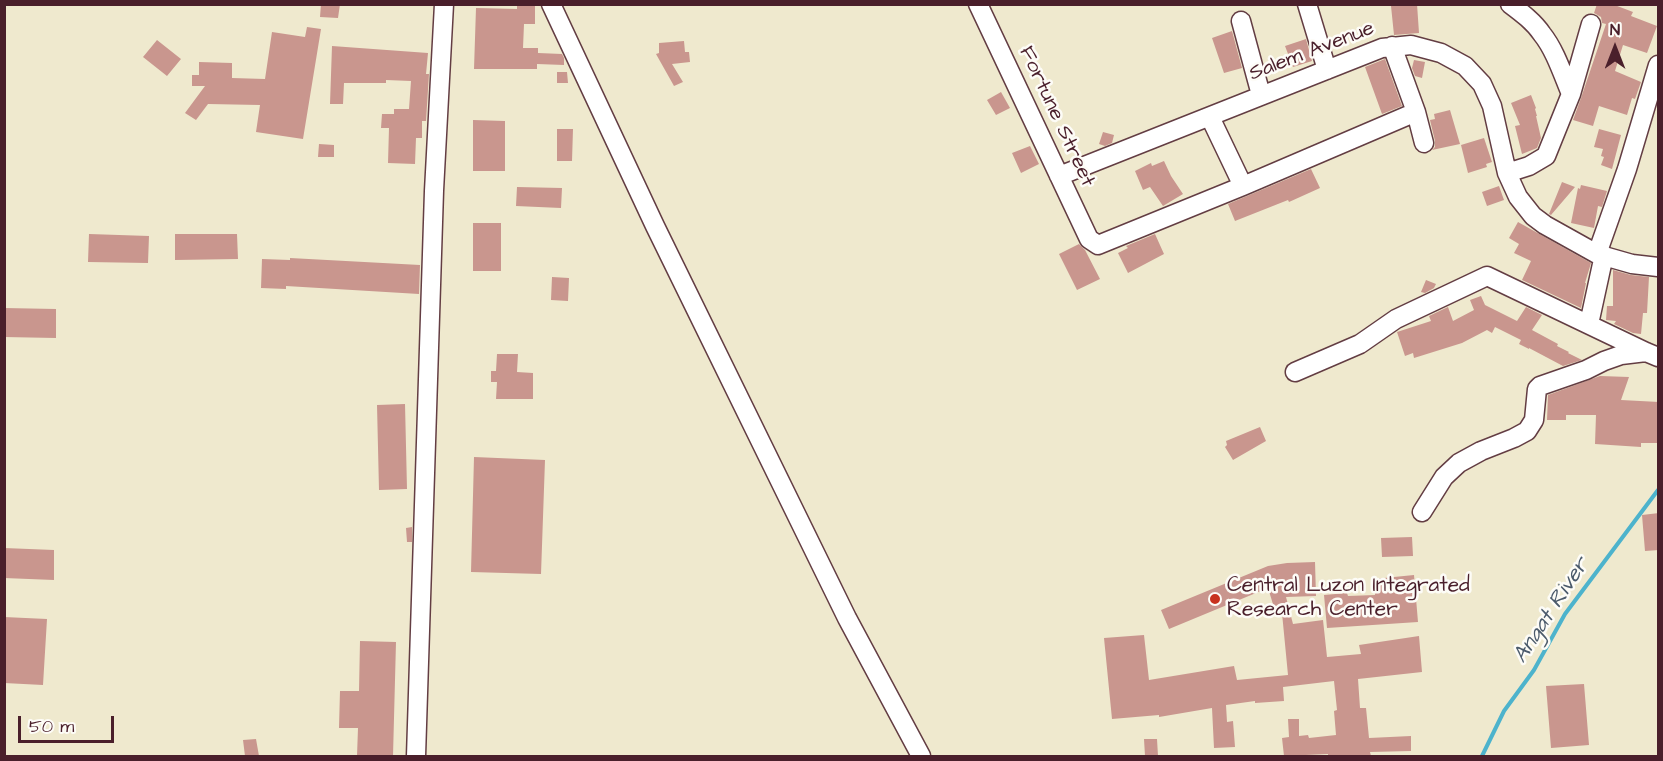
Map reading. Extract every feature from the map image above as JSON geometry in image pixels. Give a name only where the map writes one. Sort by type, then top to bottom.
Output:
[{"type":"street","points":[[416,756],[434,190],[444,4]]},
{"type":"street","points":[[551,4],[655,226],[837,597],[921,756]]},
{"type":"street","name":"Fortune Street","points":[[978,4],[1089,239],[1098,245],[1243,186]]},
{"type":"street","points":[[1307,4],[1327,70]]},
{"type":"street","points":[[1510,4],[1543,34],[1571,94]]},
{"type":"street","points":[[1241,21],[1261,95]]},
{"type":"street","points":[[1507,173],[1529,166],[1546,156],[1571,94],[1591,24]]},
{"type":"street","name":"Salem Avenue","points":[[1059,176],[1382,48],[1411,45],[1441,52],[1465,66],[1482,84],[1492,106],[1507,173],[1518,197],[1533,216],[1600,255],[1632,264],[1659,267]]},
{"type":"street","points":[[1392,46],[1416,112],[1424,143]]},
{"type":"street","points":[[1589,324],[1600,255],[1659,65]]},
{"type":"street","points":[[1210,117],[1243,186],[1416,112]]},
{"type":"street","points":[[1295,372],[1360,344],[1396,319],[1487,276],[1652,355]]},
{"type":"street","points":[[1422,512],[1444,477],[1459,463],[1527,431],[1534,420],[1537,389],[1540,386],[1621,355],[1652,355]]},
{"type":"building","points":[[321,4],[340,4],[338,18],[320,17]]},
{"type":"building","points":[[517,4],[535,4],[535,24],[524,24],[523,48],[538,48],[538,53],[562,54],[564,65],[537,64],[537,69],[474,69],[476,8],[517,9]]},
{"type":"building","points":[[1417,4],[1419,33],[1394,35],[1391,6]]},
{"type":"building","points":[[1597,4],[1612,4],[1633,12],[1631,16],[1657,26],[1647,53],[1623,45],[1615,71],[1641,82],[1635,99],[1632,98],[1627,115],[1599,106],[1593,126],[1573,120],[1606,24],[1602,23],[1601,17],[1594,13]]},
{"type":"building","points":[[307,27],[321,29],[303,139],[256,132],[260,105],[208,104],[196,120],[185,113],[205,86],[192,86],[192,75],[199,75],[199,62],[232,63],[232,78],[265,79],[272,32],[305,37]]},
{"type":"building","points":[[1232,31],[1242,68],[1224,73],[1212,38]]},
{"type":"building","points":[[1306,39],[1312,61],[1293,67],[1285,46]]},
{"type":"building","points":[[157,40],[181,59],[167,76],[143,57]]},
{"type":"building","points":[[684,41],[685,52],[689,52],[690,62],[672,64],[683,82],[674,86],[656,54],[659,53],[659,43]]},
{"type":"building","points":[[332,46],[428,53],[426,121],[422,121],[422,138],[416,138],[415,164],[388,163],[389,128],[381,128],[382,114],[394,114],[394,109],[409,109],[411,81],[344,83],[343,104],[330,104]]},
{"type":"building","points":[[1385,59],[1402,106],[1382,114],[1365,67]]},
{"type":"building","points":[[1414,60],[1425,62],[1422,78],[1415,76],[1412,68]]},
{"type":"building","points":[[557,72],[567,72],[568,83],[557,83]]},
{"type":"building","points":[[1001,92],[1010,108],[996,115],[987,100]]},
{"type":"building","points":[[1531,95],[1536,108],[1541,138],[1537,148],[1522,154],[1515,126],[1520,125],[1511,103]]},
{"type":"building","points":[[1450,110],[1460,144],[1432,150],[1435,147],[1435,141],[1430,120],[1435,119],[1434,114]]},
{"type":"building","points":[[473,120],[505,121],[505,171],[473,171]]},
{"type":"building","points":[[557,129],[573,129],[572,161],[557,161]]},
{"type":"building","points":[[1599,129],[1621,135],[1612,169],[1601,165],[1604,157],[1601,156],[1603,149],[1594,147]]},
{"type":"building","points":[[1103,132],[1114,135],[1112,143],[1105,146],[1099,144]]},
{"type":"building","points":[[1484,138],[1492,162],[1486,164],[1487,167],[1468,173],[1461,145]]},
{"type":"building","points":[[319,144],[334,145],[334,157],[318,157]]},
{"type":"building","points":[[1030,146],[1039,164],[1021,173],[1012,153]]},
{"type":"building","points":[[1164,161],[1183,194],[1163,206],[1150,187],[1143,190],[1135,171],[1151,163],[1152,166]]},
{"type":"building","points":[[1311,169],[1320,188],[1289,202],[1288,200],[1235,221],[1228,204]]},
{"type":"building","points":[[1562,182],[1575,187],[1551,215],[1549,214]]},
{"type":"building","points":[[1581,185],[1607,191],[1602,207],[1598,206],[1594,228],[1571,223],[1578,188],[1580,189]]},
{"type":"building","points":[[1499,186],[1504,200],[1487,206],[1482,192]]},
{"type":"building","points":[[517,187],[562,188],[561,208],[516,206]]},
{"type":"building","points":[[1518,222],[1591,263],[1581,308],[1522,280],[1531,261],[1514,253],[1519,244],[1509,238]]},
{"type":"building","points":[[473,223],[501,223],[501,271],[473,271]]},
{"type":"building","points":[[89,234],[149,236],[148,263],[88,262]]},
{"type":"building","points":[[175,234],[237,234],[238,259],[175,260]]},
{"type":"building","points":[[1155,234],[1164,254],[1128,273],[1118,253],[1128,248],[1126,246]]},
{"type":"building","points":[[1079,244],[1085,250],[1100,279],[1077,290],[1059,254]]},
{"type":"building","points":[[290,258],[420,265],[419,294],[286,286],[286,289],[261,288],[262,259],[290,260]]},
{"type":"building","points":[[1613,270],[1649,277],[1647,313],[1643,313],[1641,334],[1633,333],[1614,324],[1616,321],[1606,320],[1607,306],[1613,306]]},
{"type":"building","points":[[552,277],[569,278],[568,301],[551,300]]},
{"type":"building","points":[[1426,280],[1436,284],[1434,288],[1425,293],[1421,292]]},
{"type":"building","points":[[1481,296],[1485,305],[1517,321],[1526,307],[1542,315],[1532,330],[1582,360],[1563,366],[1519,344],[1521,340],[1495,327],[1492,333],[1487,330],[1462,343],[1414,358],[1413,353],[1405,356],[1397,332],[1431,321],[1429,316],[1448,307],[1453,321],[1474,310],[1470,300]]},
{"type":"building","points":[[4,308],[56,309],[56,338],[4,337]]},
{"type":"building","points":[[497,354],[518,354],[517,372],[533,373],[533,399],[496,399],[497,382],[491,382],[491,371],[496,371]]},
{"type":"building","points":[[1600,376],[1629,377],[1621,400],[1659,402],[1659,443],[1641,443],[1641,447],[1595,444],[1596,415],[1566,415],[1566,420],[1547,420],[1548,395]]},
{"type":"building","points":[[405,404],[407,489],[379,490],[377,405]]},
{"type":"building","points":[[1260,427],[1266,441],[1233,460],[1225,447],[1226,441]]},
{"type":"building","points":[[474,457],[545,460],[541,574],[471,572]]},
{"type":"building","points":[[1659,513],[1659,550],[1645,551],[1642,515]]},
{"type":"building","points":[[412,527],[412,542],[407,542],[406,528]]},
{"type":"building","points":[[1412,537],[1413,556],[1382,557],[1381,538]]},
{"type":"building","points":[[4,548],[54,550],[54,580],[4,578]]},
{"type":"building","points":[[1315,562],[1316,596],[1286,597],[1293,624],[1323,620],[1327,657],[1361,654],[1359,645],[1419,636],[1422,672],[1358,679],[1360,708],[1366,708],[1369,738],[1411,736],[1411,751],[1370,752],[1371,756],[1328,756],[1328,754],[1284,756],[1282,738],[1289,737],[1288,719],[1299,719],[1299,736],[1308,735],[1309,738],[1336,735],[1334,711],[1337,710],[1334,681],[1283,687],[1284,701],[1255,703],[1255,701],[1226,705],[1227,722],[1233,721],[1235,747],[1214,748],[1212,708],[1159,717],[1159,715],[1112,719],[1104,638],[1144,635],[1149,680],[1234,666],[1237,680],[1288,675],[1282,613],[1276,614],[1268,588],[1169,629],[1161,610],[1268,566]]},
{"type":"building","points":[[1414,575],[1418,622],[1327,628],[1324,595],[1347,593],[1348,596],[1375,595],[1374,579]]},
{"type":"building","points":[[4,617],[47,619],[43,685],[4,683]]},
{"type":"building","points":[[360,641],[396,642],[393,756],[357,756],[358,728],[339,728],[340,691],[359,691]]},
{"type":"building","points":[[1584,684],[1589,745],[1551,748],[1546,686]]},
{"type":"building","points":[[256,739],[259,756],[245,756],[243,740]]},
{"type":"building","points":[[1144,739],[1157,739],[1158,756],[1145,756]]},
{"type":"waterway","name":"Angat River","points":[[1482,756],[1504,711],[1534,670],[1565,614],[1658,490]]},
{"type":"place","name":"Central Luzon Integrated Research Center","points":[[1215,599]]}]
